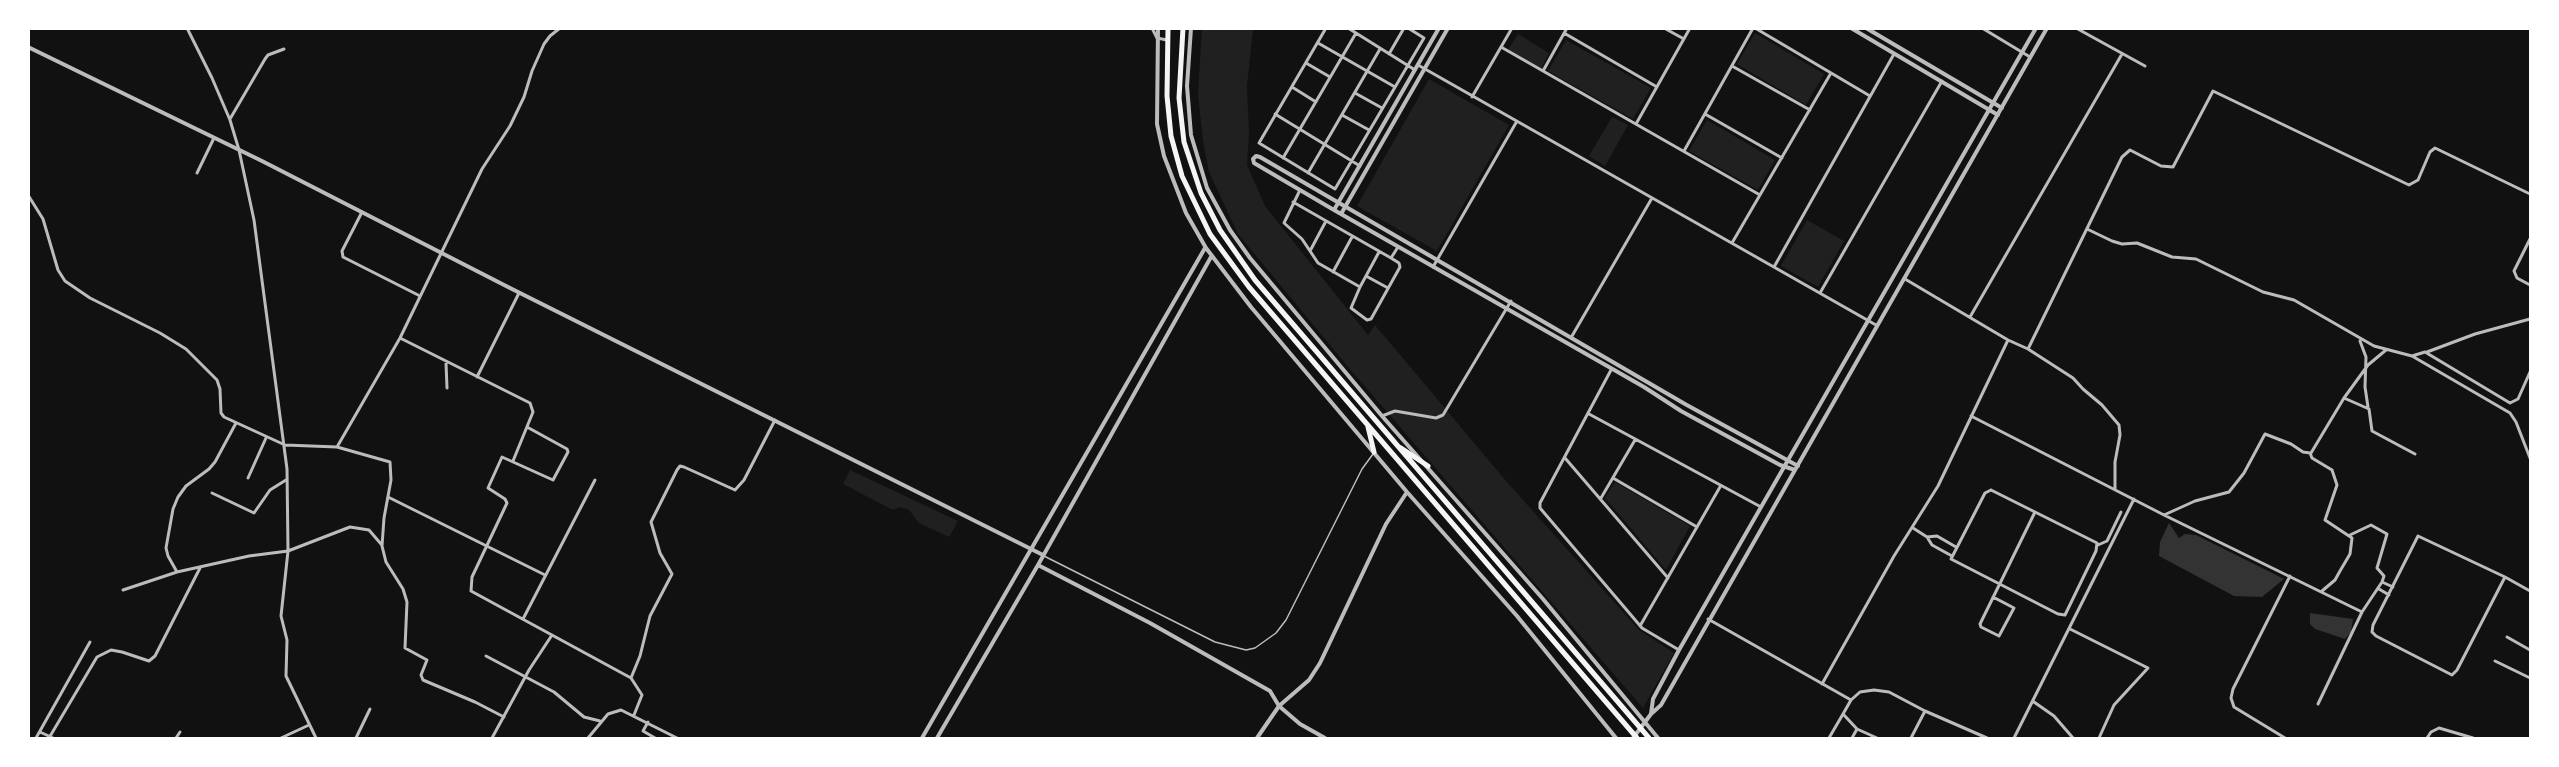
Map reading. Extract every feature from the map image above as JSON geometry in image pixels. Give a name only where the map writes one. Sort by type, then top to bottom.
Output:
[{"type":"highway","points":[[1168,28],[1167,96],[1171,136],[1182,176],[1210,234],[1249,288],[1634,736]]},
{"type":"highway","points":[[1183,28],[1179,98],[1184,142],[1201,193],[1220,230],[1255,280],[1649,738]]},
{"type":"highway","points":[[1368,426],[1374,452]]},
{"type":"highway","points":[[1394,444],[1428,466]]},
{"type":"street","points":[[187,28],[230,120],[254,220],[285,444],[288,551],[281,616],[287,640],[286,675],[316,738]]},
{"type":"street","points":[[337,447],[400,338],[482,169],[500,144],[518,110],[544,44],[560,28]]},
{"type":"street","points":[[1152,28],[1157,38]]},
{"type":"street","points":[[1158,28],[1157,124],[1164,156],[1186,213],[1211,257],[1407,492],[1517,616],[1616,738]]},
{"type":"street","points":[[1191,28],[1187,86],[1191,135],[1202,174],[1216,206],[1245,251],[1382,416],[1543,599],[1658,738]]},
{"type":"street","points":[[1326,28],[1259,143],[1335,189],[1424,38],[1406,28],[1389,54]]},
{"type":"street","points":[[1348,28],[1407,66],[1425,69],[1876,325]]},
{"type":"street","points":[[1334,210],[1439,28]]},
{"type":"street","points":[[1341,214],[1448,28]]},
{"type":"street","points":[[1473,97],[1512,28]]},
{"type":"street","points":[[1543,71],[1567,28]]},
{"type":"street","points":[[1664,28],[1684,39]]},
{"type":"street","points":[[1636,124],[1690,28]]},
{"type":"street","points":[[1684,151],[1754,28],[1871,96]]},
{"type":"street","points":[[1851,28],[1998,115]]},
{"type":"street","points":[[1866,28],[2002,108]]},
{"type":"street","points":[[1982,28],[2030,57]]},
{"type":"street","points":[[1651,714],[1653,699],[1679,650],[2036,28]]},
{"type":"street","points":[[1634,736],[1661,705],[2047,28]]},
{"type":"street","points":[[2076,28],[2145,66]]},
{"type":"street","points":[[1283,158],[1356,33]]},
{"type":"street","points":[[1564,33],[1657,87]]},
{"type":"street","points":[[1157,38],[1167,40]]},
{"type":"street","points":[[1318,43],[1395,87]]},
{"type":"street","points":[[28,47],[239,150],[1043,555]]},
{"type":"street","points":[[1501,47],[1760,195]]},
{"type":"street","points":[[230,120],[268,55],[284,49]]},
{"type":"street","points":[[1308,173],[1380,49]]},
{"type":"street","points":[[1774,267],[1895,54]]},
{"type":"street","points":[[1970,318],[2122,54]]},
{"type":"street","points":[[1306,63],[1330,76]]},
{"type":"street","points":[[1732,66],[1810,110]]},
{"type":"street","points":[[1732,243],[1832,73]]},
{"type":"street","points":[[1820,293],[1942,80]]},
{"type":"street","points":[[1291,87],[1316,102]]},
{"type":"street","points":[[2028,350],[2125,152],[2130,150],[2161,166],[2173,167],[2213,91],[2409,185],[2418,180],[2430,152],[2435,148],[2530,194]]},
{"type":"street","points":[[1354,93],[1382,108]]},
{"type":"street","points":[[1275,114],[1360,166]]},
{"type":"street","points":[[1705,114],[1782,158]]},
{"type":"street","points":[[1342,115],[1369,130]]},
{"type":"street","points":[[1433,267],[1517,122]]},
{"type":"street","points":[[198,173],[214,138]]},
{"type":"street","points":[[1256,156],[1260,157],[1797,468],[1785,467],[1611,370],[1300,190],[1254,162],[1253,159],[1256,156]]},
{"type":"street","points":[[1300,190],[1284,223],[1302,239],[1318,263],[1360,287]]},
{"type":"street","points":[[28,195],[43,219],[58,270],[65,281],[90,298],[160,333],[186,349],[217,380],[220,389],[221,413],[266,438],[285,444],[337,447],[390,462],[392,480],[384,518],[382,546],[386,562],[403,589],[407,602],[405,648],[427,660],[422,679],[504,717]]},
{"type":"street","points":[[1572,336],[1652,198]]},
{"type":"street","points":[[1293,202],[1391,258],[1400,265],[1369,320],[1351,309],[1379,252]]},
{"type":"street","points":[[362,212],[342,251],[343,257],[420,297]]},
{"type":"street","points":[[1310,251],[1326,221]]},
{"type":"street","points":[[2087,229],[2112,242],[2138,243],[2172,257],[2196,259],[2263,292],[2288,298],[2301,304],[2360,340],[2386,350],[2412,356],[2440,370],[2510,413],[2516,422],[2530,458]]},
{"type":"street","points":[[1332,272],[1352,236]]},
{"type":"street","points":[[2530,239],[2514,271],[2517,278],[2530,285]]},
{"type":"street","points":[[1391,258],[1398,246]]},
{"type":"street","points":[[922,738],[1206,248]]},
{"type":"street","points":[[937,738],[1038,565],[1211,257]]},
{"type":"street","points":[[1366,276],[1388,288]]},
{"type":"street","points":[[1903,278],[2073,378],[2102,405],[2119,425],[2120,430],[2115,462],[2115,489]]},
{"type":"street","points":[[477,377],[519,293]]},
{"type":"street","points":[[1382,416],[1395,411],[1436,418],[1443,415],[1511,302]]},
{"type":"street","points":[[2412,356],[2475,334],[2530,319]]},
{"type":"street","points":[[400,338],[530,403],[533,412],[513,461]]},
{"type":"street","points":[[1822,684],[1938,486],[2008,340]]},
{"type":"street","points":[[2360,340],[2365,349],[2365,387],[2372,431],[2415,453]]},
{"type":"street","points":[[2310,453],[2366,367],[2386,350]]},
{"type":"street","points":[[2426,352],[2510,403],[2518,399],[2530,372]]},
{"type":"street","points":[[446,363],[447,388]]},
{"type":"street","points":[[1611,370],[1540,503],[1540,508],[1640,626],[1679,650]]},
{"type":"street","points":[[2344,398],[2369,409]]},
{"type":"street","points":[[1588,414],[1761,507]]},
{"type":"street","points":[[1971,416],[2164,515],[2362,612]]},
{"type":"street","points":[[631,678],[640,656],[650,616],[672,574],[660,553],[651,526],[677,470],[680,466],[684,466],[735,490],[744,480],[775,420]]},
{"type":"street","points":[[177,572],[166,548],[171,518],[178,497],[186,486],[204,474],[215,462],[236,423]]},
{"type":"street","points":[[527,427],[567,449],[568,454],[553,480],[502,457],[489,484],[490,490],[505,499],[507,503],[472,577],[471,591],[631,678],[642,695],[634,715]]},
{"type":"street","points":[[2164,515],[2196,501],[2229,492],[2244,473],[2265,434],[2310,453],[2315,460],[2332,470],[2337,481],[2336,492],[2325,521],[2350,536],[2352,542],[2349,554],[2335,580],[2322,591]]},
{"type":"street","points":[[248,478],[266,438]]},
{"type":"street","points":[[1600,498],[1635,440]]},
{"type":"street","points":[[1565,458],[1668,578]]},
{"type":"street","points":[[1613,478],[1697,526]]},
{"type":"street","points":[[212,493],[254,513],[270,490],[287,480]]},
{"type":"street","points":[[523,619],[595,480]]},
{"type":"street","points":[[1640,626],[1720,487]]},
{"type":"street","points":[[1952,556],[1989,490],[2095,541],[2098,545]]},
{"type":"street","points":[[1257,738],[1279,706],[1309,680],[1320,663],[1386,524],[1407,492]]},
{"type":"street","points":[[388,497],[545,575]]},
{"type":"street","points":[[2014,738],[2134,499]]},
{"type":"street","points":[[1993,597],[2014,608],[1999,636],[1980,626],[1993,597],[2035,512]]},
{"type":"street","points":[[1912,528],[1927,537],[1932,545],[1952,556],[1955,562],[2063,616],[2098,545],[2107,541],[2121,512]]},
{"type":"street","points":[[2318,704],[2362,612],[2379,589],[2384,576],[2377,568],[2386,537],[2385,531],[2371,525],[2350,536]]},
{"type":"street","points":[[123,590],[177,572],[288,551],[337,531],[357,526],[374,534],[382,546]]},
{"type":"street","points":[[2505,577],[2457,670],[2452,675],[2374,635],[2373,624],[2418,536],[2505,577],[2530,591]]},
{"type":"street","points":[[1927,537],[1937,537],[1957,547]]},
{"type":"street","points":[[1038,565],[1150,623],[1270,691],[1279,706],[1300,724],[1325,738]]},
{"type":"street","points":[[40,732],[51,738],[97,657],[111,650],[122,651],[149,661],[155,656],[200,567]]},
{"type":"street","points":[[2285,738],[2234,707],[2231,698],[2233,689],[2290,576]]},
{"type":"street","points":[[2382,582],[2393,587]]},
{"type":"street","points":[[2379,589],[2389,595]]},
{"type":"street","points":[[1708,619],[1851,700]]},
{"type":"street","points":[[2070,629],[2148,668],[2114,705],[2099,738]]},
{"type":"street","points":[[492,738],[526,676],[552,635]]},
{"type":"street","points":[[2507,637],[2530,650]]},
{"type":"street","points":[[36,738],[90,642]]},
{"type":"street","points":[[486,656],[564,699],[584,717],[600,721]]},
{"type":"street","points":[[2495,661],[2530,678]]},
{"type":"street","points":[[1829,738],[1851,700],[1860,692],[1874,690],[1889,692],[1925,711],[1987,738]]},
{"type":"street","points":[[2034,702],[2054,716],[2073,738]]},
{"type":"street","points":[[356,738],[370,709]]},
{"type":"street","points":[[588,738],[600,721],[615,710],[634,715],[677,738]]},
{"type":"street","points":[[1911,738],[1925,711]]},
{"type":"street","points":[[1843,714],[1857,729],[1877,738]]},
{"type":"street","points":[[648,722],[643,732],[655,738]]},
{"type":"street","points":[[281,738],[309,725]]},
{"type":"street","points":[[2427,738],[2431,732],[2439,728],[2473,738]]},
{"type":"street","points":[[1852,738],[1857,729]]},
{"type":"street","points":[[176,738],[180,732]]},
{"type":"lane","points":[[1043,555],[1215,642],[1246,650],[1255,648],[1276,633],[1286,620],[1362,469],[1374,452]]},
{"type":"shaded area","points":[[1202,29],[1253,29],[1247,86],[1249,135],[1247,165],[1265,206],[1368,335],[1375,325],[1507,482],[1639,630],[1674,653],[1643,708],[1349,368],[1238,234],[1209,172],[1203,141],[1198,94]]},
{"type":"shaded area","points":[[1755,33],[1824,74],[1806,105],[1737,64]]},
{"type":"shaded area","points":[[1518,34],[1549,53],[1541,69],[1508,50]]},
{"type":"shaded area","points":[[1566,40],[1651,88],[1633,119],[1548,71]]},
{"type":"shaded area","points":[[1429,79],[1509,125],[1437,251],[1357,206]]},
{"type":"shaded area","points":[[1612,117],[1628,125],[1605,166],[1589,156]]},
{"type":"shaded area","points":[[1707,120],[1775,160],[1758,190],[1689,151]]},
{"type":"shaded area","points":[[1807,220],[1844,241],[1818,287],[1781,266]]},
{"type":"shaded area","points":[[850,470],[958,521],[949,537],[919,523],[909,510],[900,507],[893,510],[843,484]]},
{"type":"shaded area","points":[[1615,482],[1690,526],[1666,570],[1605,498]]},
{"type":"shaded area","points":[[2169,523],[2179,538],[2185,534],[2196,535],[2284,579],[2262,597],[2234,596],[2159,556],[2160,542]]},
{"type":"shaded area","points":[[2310,613],[2353,619],[2351,632],[2345,639],[2315,629],[2310,624]]}]
